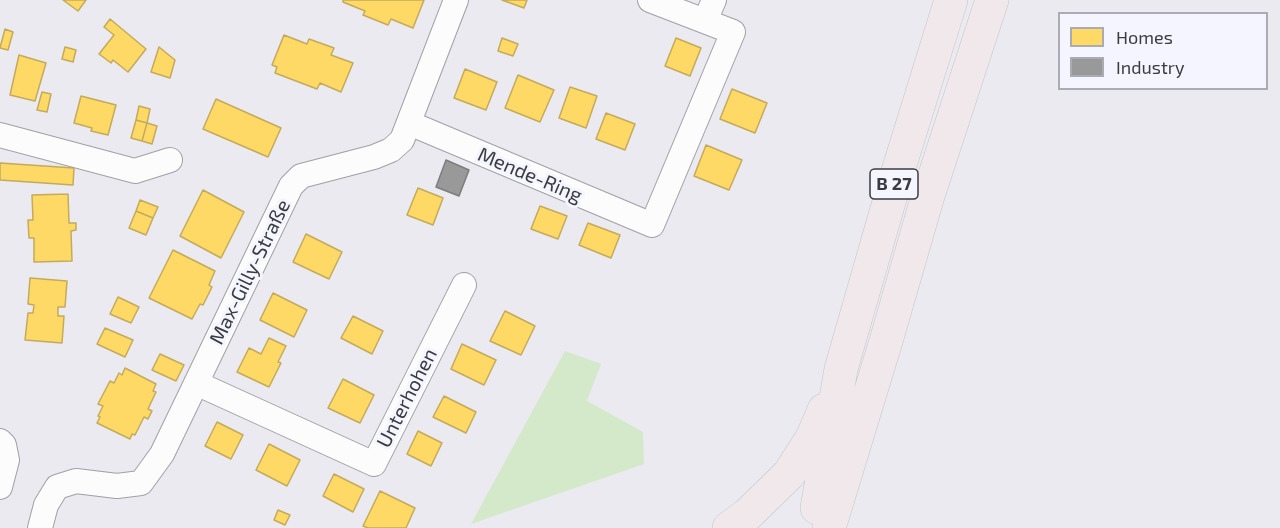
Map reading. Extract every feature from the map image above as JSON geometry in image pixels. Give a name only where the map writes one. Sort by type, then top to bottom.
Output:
[{"type":"highway","name":"B 27","points":[[814,528],[841,369],[895,181],[951,0]]},
{"type":"highway","name":"B 27","points":[[829,528],[927,199],[992,0]]},
{"type":"highway","points":[[729,528],[747,515],[789,474],[812,438],[841,369]]},
{"type":"street","name":"Max-Gilly-Straße","points":[[40,528],[50,496],[57,487],[76,481],[117,486],[141,483],[162,454],[291,186],[300,176],[374,157],[391,150],[402,140],[456,0]]},
{"type":"street","points":[[650,0],[710,11]]},
{"type":"street","name":"Mende-Ring","points":[[409,123],[652,225],[733,32],[710,11]]},
{"type":"street","points":[[0,135],[135,171],[170,160]]},
{"type":"street","name":"Unterhohen","points":[[196,383],[374,464],[464,285]]},
{"type":"street","points":[[0,441],[4,445],[6,460],[0,486]]},
{"type":"green space","points":[[565,351],[601,364],[587,401],[643,432],[644,464],[471,524]]},
{"type":"building: Homes","points":[[63,0],[86,0],[78,11]]},
{"type":"building: Homes","points":[[343,0],[424,0],[413,28],[391,19],[388,25],[363,15],[365,11]]},
{"type":"building: Homes","points":[[502,0],[527,0],[524,8]]},
{"type":"building: Homes","points":[[110,19],[146,49],[128,72],[113,60],[111,63],[99,54],[114,35],[104,27]]},
{"type":"building: Homes","points":[[5,29],[13,32],[8,50],[0,48]]},
{"type":"building: Homes","points":[[284,35],[307,44],[309,39],[334,48],[331,55],[353,63],[341,92],[320,83],[317,89],[275,73],[277,67],[272,65]]},
{"type":"building: Homes","points":[[502,38],[518,44],[513,56],[498,51]]},
{"type":"building: Homes","points":[[676,38],[701,48],[690,76],[665,66]]},
{"type":"building: Homes","points":[[65,47],[76,50],[73,62],[62,59]]},
{"type":"building: Homes","points":[[159,47],[175,60],[170,78],[151,72]]},
{"type":"building: Homes","points":[[19,55],[46,63],[35,101],[10,95]]},
{"type":"building: Homes","points":[[465,69],[497,82],[486,110],[454,98]]},
{"type":"building: Homes","points":[[518,75],[554,90],[540,122],[505,108]]},
{"type":"building: Homes","points":[[570,87],[597,96],[586,128],[559,118]]},
{"type":"building: Homes","points":[[732,89],[767,103],[755,133],[720,119]]},
{"type":"building: Homes","points":[[42,92],[51,94],[47,112],[37,110]]},
{"type":"building: Homes","points":[[81,96],[116,105],[108,135],[91,131],[92,128],[74,123]]},
{"type":"building: Homes","points":[[216,99],[281,128],[268,157],[203,129]]},
{"type":"building: Homes","points":[[139,106],[150,109],[147,123],[136,120]]},
{"type":"building: Homes","points":[[606,113],[635,124],[625,150],[596,139]]},
{"type":"building: Homes","points":[[136,120],[147,123],[142,141],[131,138]]},
{"type":"building: Homes","points":[[147,123],[157,126],[152,144],[142,141]]},
{"type":"building: Homes","points":[[706,145],[742,160],[729,190],[694,176]]},
{"type":"building: Homes","points":[[0,163],[74,168],[73,185],[0,180]]},
{"type":"building: Homes","points":[[418,188],[443,198],[433,225],[407,215]]},
{"type":"building: Homes","points":[[203,190],[244,212],[221,258],[180,236]]},
{"type":"building: Homes","points":[[68,194],[69,223],[76,223],[76,230],[71,231],[72,261],[34,262],[34,238],[29,238],[28,220],[33,220],[32,195]]},
{"type":"building: Homes","points":[[140,200],[158,207],[153,218],[136,211]]},
{"type":"building: Homes","points":[[540,206],[567,216],[558,239],[531,229]]},
{"type":"building: Homes","points":[[136,211],[153,218],[146,235],[129,228]]},
{"type":"building: Homes","points":[[588,223],[620,235],[611,258],[579,245]]},
{"type":"building: Homes","points":[[306,234],[342,252],[329,279],[293,262]]},
{"type":"building: Homes","points":[[173,250],[215,271],[209,285],[212,287],[203,305],[200,304],[192,319],[149,298]]},
{"type":"building: Homes","points":[[30,278],[67,281],[65,307],[58,307],[58,316],[64,316],[62,343],[25,340],[28,313],[33,313],[34,305],[28,304]]},
{"type":"building: Homes","points":[[273,293],[307,310],[294,337],[260,320]]},
{"type":"building: Homes","points":[[118,297],[139,307],[131,323],[110,314]]},
{"type":"building: Homes","points":[[505,311],[535,326],[521,355],[490,341]]},
{"type":"building: Homes","points":[[353,316],[383,331],[372,354],[341,338]]},
{"type":"building: Homes","points":[[105,328],[133,340],[125,357],[97,344]]},
{"type":"building: Homes","points":[[269,338],[286,346],[278,362],[281,363],[269,387],[237,372],[249,348],[261,354]]},
{"type":"building: Homes","points":[[462,344],[496,360],[484,385],[451,369]]},
{"type":"building: Homes","points":[[160,354],[184,365],[176,381],[152,370]]},
{"type":"building: Homes","points":[[125,368],[156,384],[153,391],[156,392],[148,409],[152,411],[148,419],[144,417],[135,435],[132,434],[130,439],[97,423],[103,406],[98,404],[110,381],[114,383],[119,373],[122,375]]},
{"type":"building: Homes","points":[[343,379],[374,395],[360,423],[328,408]]},
{"type":"building: Homes","points":[[444,396],[476,412],[466,433],[433,417]]},
{"type":"building: Homes","points":[[217,422],[243,435],[231,459],[205,446]]},
{"type":"building: Homes","points":[[418,431],[442,443],[431,466],[407,454]]},
{"type":"building: Homes","points":[[269,444],[300,460],[287,486],[256,470]]},
{"type":"building: Homes","points":[[334,474],[364,489],[353,512],[323,496]]},
{"type":"building: Homes","points":[[380,491],[415,508],[406,528],[363,526]]},
{"type":"building: Homes","points":[[278,510],[290,515],[285,525],[274,520]]},
{"type":"building: Industry","points":[[446,160],[469,170],[459,196],[436,187]]}]
